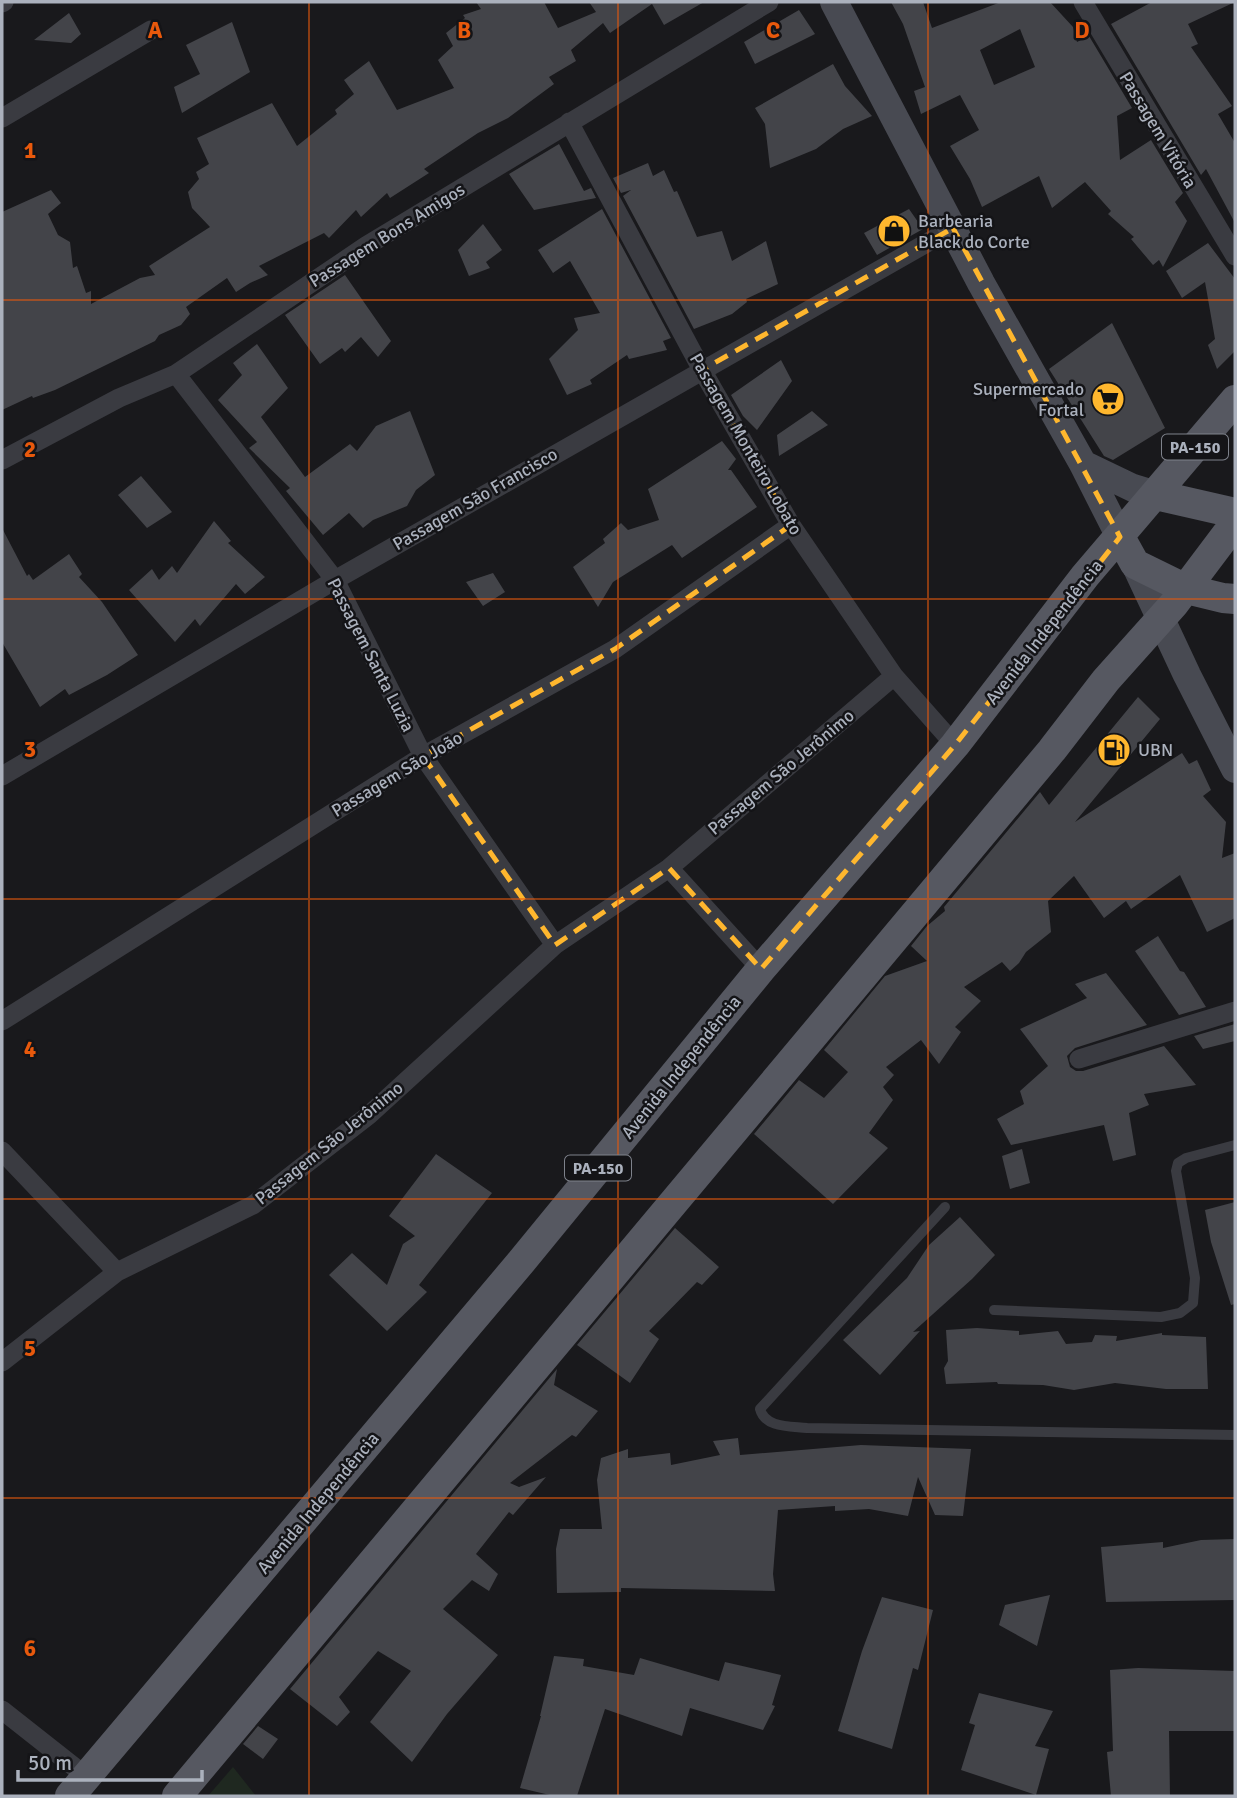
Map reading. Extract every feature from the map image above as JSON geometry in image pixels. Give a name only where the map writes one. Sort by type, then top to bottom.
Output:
[{"type":"main road","points":[[834,2],[953,229],[1083,464],[1235,769]]},
{"type":"main road","name":"Avenida Independência","points":[[79,1787],[530,1251],[761,969],[955,745],[1085,576],[1235,400]]},
{"type":"main road","points":[[1083,464],[1133,488],[1235,513]]},
{"type":"main road","points":[[177,1796],[1044,760],[1106,680],[1162,619],[1235,523]]},
{"type":"main road","points":[[1135,565],[1186,589],[1235,599]]},
{"type":"street","name":"Passagem Bons Amigos","points":[[2,460],[119,398],[176,374],[366,246],[769,2]]},
{"type":"street","name":"Passagem Vitória","points":[[1083,2],[1235,256]]},
{"type":"street","points":[[2,118],[151,30]]},
{"type":"street","name":"Passagem Monteiro Lobato","points":[[569,122],[702,370],[791,525],[894,676],[955,745]]},
{"type":"street","name":"Passagem São Francisco","points":[[2,776],[335,580],[953,229]]},
{"type":"street","name":"Passagem Santa Luzia","points":[[176,374],[335,580],[423,756],[555,945]]},
{"type":"street","name":"Passagem São João","points":[[2,1021],[423,756],[615,649],[791,525]]},
{"type":"street","name":"Passagem São Jerônimo","points":[[2,1362],[117,1272],[253,1205],[369,1115],[555,945],[669,868],[894,676]]},
{"type":"street","points":[[669,868],[761,969]]},
{"type":"street","points":[[1079,1059],[1235,1011]]},
{"type":"street","points":[[2,1151],[117,1272]]},
{"type":"street","points":[[2,1710],[79,1787]]},
{"type":"lane","points":[[994,1310],[1161,1317],[1180,1313],[1193,1303],[1195,1278],[1176,1171],[1178,1163],[1186,1158],[1235,1145]]},
{"type":"lane","points":[[945,1207],[760,1409],[762,1416],[770,1423],[807,1428],[1235,1435]]},
{"type":"highlighted area","points":[[953,228],[1120,537],[955,745],[761,969],[669,868],[555,945],[423,756],[615,649],[791,525],[702,370]]},
{"type":"shaded area","points":[[233,1767],[256,1796],[208,1796]]},
{"type":"building","points":[[476,2],[544,2],[558,28],[596,12],[589,2],[704,2],[664,25],[652,4],[610,33],[603,23],[571,50],[576,61],[549,77],[554,84],[508,118],[478,133],[424,169],[429,173],[390,198],[387,193],[361,217],[356,210],[329,238],[324,233],[259,266],[268,275],[236,292],[227,278],[186,307],[190,314],[181,325],[159,335],[155,341],[55,390],[33,398],[32,396],[2,410],[2,212],[51,190],[61,203],[48,214],[58,235],[70,242],[73,268],[77,266],[86,293],[91,291],[91,304],[140,278],[155,275],[149,266],[210,227],[192,208],[188,192],[199,179],[196,172],[209,164],[197,138],[272,103],[297,146],[337,114],[335,110],[354,94],[344,80],[369,61],[397,110],[454,88],[438,60],[453,46],[446,33],[465,18],[463,15],[481,9]]},
{"type":"building","points":[[891,2],[923,2],[932,28],[1001,2],[1050,2],[1073,27],[1077,42],[1089,36],[1132,108],[1117,116],[1120,160],[1151,140],[1183,193],[1175,202],[1187,221],[1163,267],[1159,260],[1153,265],[1131,239],[1134,237],[1108,214],[1111,211],[1085,182],[1052,208],[1039,176],[982,207],[970,179],[950,146],[979,130],[960,95],[921,114],[914,91],[925,87],[903,24]],"holes":[[[1020,29],[1035,67],[994,85],[980,50]]]},
{"type":"building","points":[[1152,2],[1235,2],[1188,24],[1198,44],[1191,47],[1232,106],[1218,114],[1235,143],[1235,223],[1206,169],[1201,175],[1111,24]]},
{"type":"building","points":[[799,10],[815,34],[755,64],[744,42]]},
{"type":"building","points":[[69,13],[81,34],[71,43],[34,40]]},
{"type":"building","points":[[232,22],[250,72],[182,113],[174,87],[200,74],[186,45]]},
{"type":"building","points":[[833,64],[845,86],[872,116],[843,129],[816,149],[770,168],[765,124],[755,108]]},
{"type":"building","points":[[559,144],[584,191],[591,188],[596,198],[534,210],[509,174]]},
{"type":"building","points":[[648,163],[653,176],[664,170],[674,192],[677,191],[697,237],[722,231],[732,261],[766,241],[778,284],[746,299],[747,302],[732,314],[694,329],[623,196],[631,190],[621,193],[613,178]]},
{"type":"building","points":[[602,209],[671,338],[663,341],[667,350],[629,359],[627,355],[590,380],[592,384],[567,395],[549,359],[578,330],[574,318],[600,313],[570,261],[553,273],[538,250]]},
{"type":"building","name":"Barbearia Black do Corte","points":[[909,209],[923,229],[877,255],[864,233]]},
{"type":"building","points":[[483,224],[502,250],[486,262],[490,268],[469,276],[458,250]]},
{"type":"building","points":[[1208,243],[1235,279],[1235,351],[1217,369],[1208,345],[1215,339],[1205,282],[1182,298],[1166,271]]},
{"type":"building","points":[[345,275],[391,341],[378,357],[361,337],[345,352],[342,348],[320,364],[285,315]]},
{"type":"building","name":"Supermercado Fortal","points":[[1112,323],[1165,428],[1113,460],[1104,456],[1049,369]]},
{"type":"building","points":[[257,344],[288,388],[261,417],[305,477],[350,444],[357,451],[376,426],[410,411],[435,475],[416,490],[407,506],[373,520],[363,528],[349,513],[323,535],[286,491],[290,488],[249,448],[257,442],[218,400],[242,375],[233,363]]},
{"type":"building","points":[[781,360],[792,381],[757,430],[743,416],[731,395]]},
{"type":"building","points":[[812,411],[828,425],[779,456],[777,435]]},
{"type":"building","points":[[722,441],[736,459],[728,470],[731,470],[757,507],[682,558],[672,545],[613,582],[598,607],[573,567],[605,543],[603,539],[621,523],[628,530],[659,520],[648,489]]},
{"type":"building","points":[[141,476],[172,512],[147,528],[118,495]]},
{"type":"building","points":[[214,521],[231,541],[228,543],[265,577],[245,594],[236,584],[200,626],[195,619],[175,642],[129,590],[152,569],[159,580],[172,566],[177,573]]},
{"type":"building","points":[[2,528],[27,576],[29,574],[33,580],[69,554],[82,574],[79,577],[102,602],[138,655],[69,695],[65,689],[40,707],[2,642]]},
{"type":"building","points":[[493,573],[505,592],[483,606],[466,582]]},
{"type":"building","points":[[1138,697],[1160,719],[1075,822],[1182,753],[1189,764],[1197,760],[1211,790],[1203,796],[1226,822],[1222,858],[1235,853],[1235,918],[1207,932],[1180,875],[1131,909],[1126,901],[1104,918],[1074,876],[1048,901],[1051,932],[1026,952],[1010,971],[1002,962],[964,987],[981,1001],[955,1027],[961,1032],[939,1064],[921,1040],[886,1067],[894,1075],[883,1087],[893,1100],[869,1133],[888,1148],[833,1204],[754,1134],[799,1080],[824,1098],[848,1072],[824,1050],[885,976],[927,961],[911,946],[927,926],[945,911],[944,907],[1040,792],[1049,805]]},
{"type":"building","points":[[1158,936],[1206,1007],[1179,1015],[1135,951]]},
{"type":"building","points":[[1106,973],[1147,1025],[1075,1048],[1067,1056],[1070,1067],[1083,1071],[1164,1046],[1196,1085],[1144,1094],[1149,1105],[1129,1113],[1136,1155],[1113,1161],[1104,1125],[1011,1145],[997,1119],[1024,1104],[1020,1091],[1048,1066],[1020,1029],[1087,998],[1075,984]]},
{"type":"building","points":[[1235,1024],[1235,1041],[1203,1049],[1194,1036]]},
{"type":"building","points":[[1022,1149],[1030,1183],[1010,1189],[1002,1156]]},
{"type":"building","points":[[436,1154],[492,1193],[419,1285],[427,1292],[387,1331],[329,1275],[352,1253],[387,1285],[403,1244],[415,1236],[389,1216]]},
{"type":"building","points":[[1235,1202],[1235,1304],[1231,1305],[1211,1242],[1205,1210]]},
{"type":"building","points":[[960,1217],[995,1255],[913,1332],[920,1331],[880,1375],[843,1340],[907,1278],[929,1245]]},
{"type":"building","points":[[675,1228],[719,1267],[702,1285],[697,1282],[649,1331],[659,1339],[630,1383],[577,1345]]},
{"type":"building","points":[[977,1328],[1019,1331],[1019,1335],[1058,1331],[1066,1344],[1092,1342],[1095,1335],[1117,1336],[1116,1341],[1162,1333],[1206,1337],[1208,1389],[1166,1389],[1115,1383],[1074,1390],[997,1382],[946,1384],[946,1330]]},
{"type":"building","points":[[557,1369],[554,1385],[598,1411],[576,1437],[572,1435],[510,1483],[519,1487],[546,1477],[513,1515],[509,1512],[476,1554],[498,1574],[489,1591],[472,1580],[443,1609],[498,1655],[447,1714],[412,1762],[370,1722],[411,1671],[378,1651],[339,1697],[350,1712],[337,1726],[290,1689]]},
{"type":"building","points":[[738,1438],[740,1455],[861,1445],[971,1449],[963,1516],[935,1515],[918,1477],[908,1516],[869,1509],[835,1511],[835,1506],[778,1510],[773,1574],[775,1591],[621,1588],[621,1592],[557,1593],[556,1549],[560,1529],[602,1529],[597,1480],[601,1458],[628,1449],[628,1458],[670,1453],[671,1465],[720,1455],[713,1441]]},
{"type":"building","points":[[1235,1539],[1235,1600],[1106,1602],[1101,1547],[1163,1542],[1163,1548],[1201,1540]]},
{"type":"building","points":[[1050,1595],[1037,1646],[999,1625],[1005,1605]]},
{"type":"building","points":[[882,1597],[933,1610],[918,1670],[913,1668],[892,1749],[838,1731],[862,1651]]},
{"type":"building","points":[[554,1656],[584,1659],[583,1666],[634,1675],[640,1658],[719,1681],[725,1662],[781,1675],[772,1705],[775,1706],[763,1730],[690,1708],[682,1736],[605,1709],[577,1796],[554,1796],[520,1788],[541,1716]]},
{"type":"building","points":[[1138,1668],[1235,1671],[1235,1731],[1169,1731],[1170,1796],[1111,1796],[1107,1752],[1113,1751],[1110,1670]]},
{"type":"building","points":[[979,1693],[1053,1711],[1035,1746],[1049,1749],[1036,1795],[961,1770],[975,1725],[969,1723]]},
{"type":"building","points":[[258,1726],[278,1739],[263,1759],[243,1744]]},
{"type":"place","name":"Barbearia Black do Corte","points":[[894,231]]},
{"type":"place","name":"Supermercado Fortal","points":[[1108,399]]},
{"type":"place","name":"UBN","points":[[1114,750]]}]
